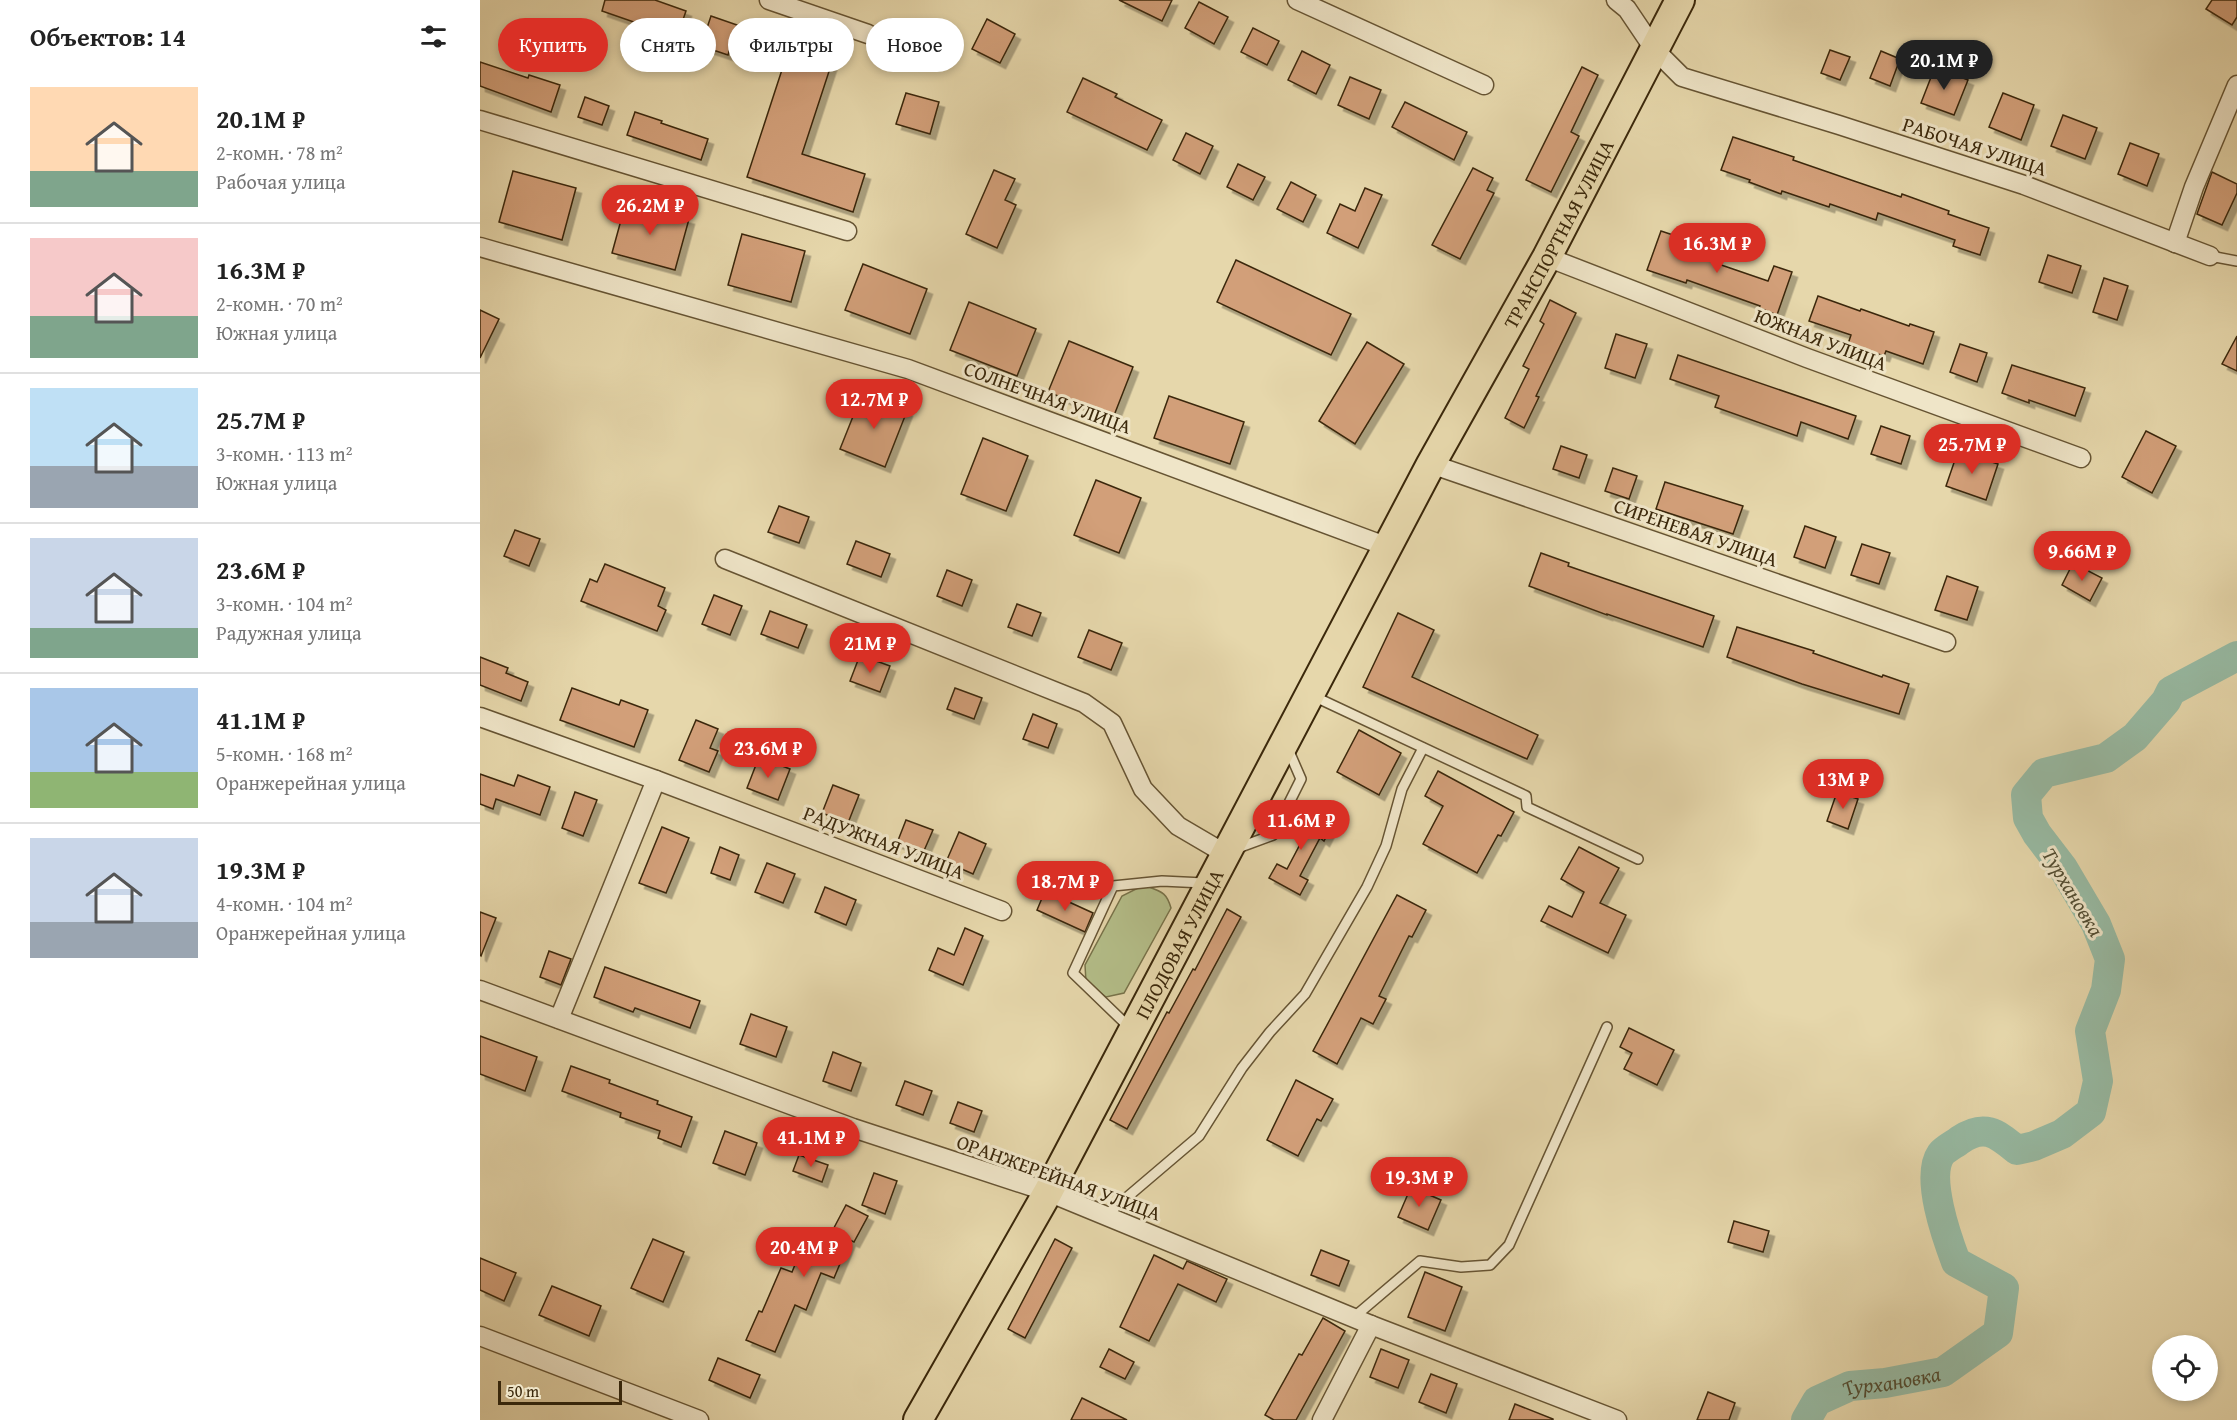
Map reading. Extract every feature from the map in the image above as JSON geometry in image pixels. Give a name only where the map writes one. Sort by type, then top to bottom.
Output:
[{"type":"main road","name":"ТРАНСПОРТНАЯ УЛИЦА","points":[[1431,464],[1547,257],[1680,0]]},
{"type":"main road","name":"ПЛОДОВАЯ УЛИЦА","points":[[918,1420],[1048,1192],[1210,884],[1224,853],[1431,464]]},
{"type":"street","points":[[769,0],[866,33]]},
{"type":"street","points":[[1298,0],[1484,85]]},
{"type":"street","name":"РАБОЧАЯ УЛИЦА","points":[[1616,0],[1628,9],[1654,49],[1682,77],[2024,185],[2210,256]]},
{"type":"street","points":[[2175,243],[2194,188],[2237,85]]},
{"type":"street","points":[[480,120],[847,231]]},
{"type":"street","name":"СОЛНЕЧНАЯ УЛИЦА","points":[[480,247],[908,369],[1388,547]]},
{"type":"street","name":"ЮЖНАЯ УЛИЦА","points":[[1547,257],[1807,358],[2081,458]]},
{"type":"street","name":"СИРЕНЕВАЯ УЛИЦА","points":[[1431,464],[1946,642]]},
{"type":"street","points":[[725,559],[1084,703],[1112,723],[1143,789],[1178,826],[1224,853]]},
{"type":"street","name":"РАДУЖНАЯ УЛИЦА","points":[[480,717],[656,780],[1002,911]]},
{"type":"street","points":[[559,1019],[656,780]]},
{"type":"street","name":"ОРАНЖЕРЕЙНАЯ УЛИЦА","points":[[480,990],[853,1128],[1048,1192],[1353,1318],[1617,1420]]},
{"type":"street","points":[[1322,1420],[1371,1325]]},
{"type":"street","points":[[480,1336],[699,1420]]},
{"type":"lane","points":[[2210,256],[2237,261]]},
{"type":"lane","points":[[1309,694],[1526,796],[1527,807],[1638,859]]},
{"type":"lane","points":[[1105,1216],[1199,1136],[1242,1068],[1270,1032],[1305,994],[1367,887],[1386,846],[1402,789],[1423,748]]},
{"type":"lane","points":[[1132,1031],[1073,974],[1113,886],[1161,881],[1210,884]]},
{"type":"lane","points":[[1353,1318],[1420,1261],[1461,1267],[1490,1265],[1509,1245],[1607,1027]]},
{"type":"green space","points":[[1149,887],[1164,894],[1171,908],[1124,993],[1106,997],[1086,982],[1085,965],[1122,896],[1138,888]]},
{"type":"building","points":[[605,0],[655,0],[686,11],[684,18],[622,18],[602,11]]},
{"type":"building","points":[[1119,0],[1172,0],[1162,21]]},
{"type":"building","points":[[2212,0],[2237,0],[2237,17],[2232,25],[2206,9]]},
{"type":"building","points":[[1199,2],[1228,17],[1214,44],[1185,28]]},
{"type":"building","points":[[711,16],[728,22],[728,55],[716,51],[716,18],[710,18]]},
{"type":"building","points":[[987,19],[1015,34],[1000,63],[972,49]]},
{"type":"building","points":[[1253,28],[1279,41],[1267,65],[1241,52]]},
{"type":"building","points":[[1830,50],[1850,57],[1840,80],[1821,73]]},
{"type":"building","points":[[1302,51],[1330,65],[1316,94],[1288,80]]},
{"type":"building","points":[[1881,51],[1900,59],[1890,86],[1870,78]]},
{"type":"building","points":[[480,62],[498,68],[498,72],[510,72],[528,78],[529,75],[560,85],[551,112],[480,86]]},
{"type":"building","points":[[1582,67],[1598,75],[1571,132],[1579,136],[1551,192],[1526,180]]},
{"type":"building","points":[[1935,67],[1968,80],[1954,115],[1921,103]]},
{"type":"building","points":[[781,72],[829,72],[802,154],[865,174],[853,212],[747,177]]},
{"type":"building","points":[[1350,77],[1381,90],[1369,119],[1338,105]]},
{"type":"building","points":[[1083,78],[1117,94],[1115,97],[1162,120],[1147,150],[1067,112]]},
{"type":"building","points":[[906,93],[939,102],[930,134],[896,124]]},
{"type":"building","points":[[2003,93],[2034,105],[2021,140],[1989,127]]},
{"type":"building","points":[[585,97],[609,106],[602,125],[578,117]]},
{"type":"building","points":[[1405,102],[1467,132],[1454,160],[1392,127]]},
{"type":"building","points":[[635,112],[708,139],[701,160],[627,135]]},
{"type":"building","points":[[2063,115],[2097,128],[2085,159],[2051,146]]},
{"type":"building","points":[[1186,133],[1213,146],[1200,174],[1173,160]]},
{"type":"building","points":[[1733,137],[1901,197],[1902,194],[1949,211],[1948,214],[1989,228],[1980,255],[1953,246],[1955,240],[1878,213],[1876,220],[1830,204],[1829,207],[1782,191],[1781,194],[1721,170]]},
{"type":"building","points":[[2130,143],[2159,154],[2147,186],[2118,174]]},
{"type":"building","points":[[1238,164],[1265,177],[1253,200],[1227,187]]},
{"type":"building","points":[[1473,168],[1493,178],[1487,190],[1494,193],[1460,259],[1432,245]]},
{"type":"building","points":[[994,170],[1015,179],[1005,200],[1016,205],[997,248],[966,234]]},
{"type":"building","points":[[513,171],[576,188],[562,240],[499,222]]},
{"type":"building","points":[[2212,172],[2237,184],[2237,193],[2222,225],[2197,214]]},
{"type":"building","points":[[1291,182],[1316,195],[1303,222],[1277,209]]},
{"type":"building","points":[[1365,188],[1382,195],[1358,248],[1327,233],[1340,204],[1355,211]]},
{"type":"building","points":[[626,202],[689,219],[675,270],[612,253]]},
{"type":"building","points":[[1661,231],[1700,244],[1695,256],[1768,281],[1774,266],[1792,272],[1777,315],[1759,308],[1760,306],[1687,280],[1686,283],[1647,270]]},
{"type":"building","points":[[742,234],[805,251],[791,302],[728,285]]},
{"type":"building","points":[[2048,255],[2081,266],[2072,293],[2039,282]]},
{"type":"building","points":[[1236,260],[1351,314],[1331,355],[1217,302]]},
{"type":"building","points":[[863,264],[927,289],[910,334],[845,310]]},
{"type":"building","points":[[2104,278],[2128,286],[2117,320],[2093,312]]},
{"type":"building","points":[[1818,296],[1860,311],[1861,309],[1934,332],[1923,364],[1886,351],[1884,356],[1848,344],[1851,335],[1809,321]]},
{"type":"building","points":[[1550,300],[1576,313],[1536,396],[1539,397],[1524,428],[1505,418],[1529,369],[1523,366],[1544,324],[1540,321]]},
{"type":"building","points":[[969,302],[1036,329],[1017,376],[950,350]]},
{"type":"building","points":[[480,310],[499,319],[480,358]]},
{"type":"building","points":[[1616,334],[1647,344],[1635,378],[1605,368]]},
{"type":"building","points":[[2237,336],[2237,371],[2222,364]]},
{"type":"building","points":[[1069,341],[1133,367],[1113,418],[1048,392]]},
{"type":"building","points":[[1367,342],[1404,364],[1355,444],[1319,421]]},
{"type":"building","points":[[1960,344],[1987,353],[1977,382],[1950,372]]},
{"type":"building","points":[[1678,355],[1856,416],[1848,439],[1801,422],[1797,436],[1715,407],[1719,396],[1670,379]]},
{"type":"building","points":[[2012,365],[2085,388],[2075,416],[2002,393]]},
{"type":"building","points":[[862,394],[907,411],[885,467],[840,449]]},
{"type":"building","points":[[1169,396],[1244,422],[1230,464],[1154,438]]},
{"type":"building","points":[[1881,426],[1910,436],[1901,464],[1871,454]]},
{"type":"building","points":[[2146,431],[2176,446],[2152,493],[2122,477]]},
{"type":"building","points":[[983,438],[1028,456],[1006,511],[961,494]]},
{"type":"building","points":[[1561,446],[1587,455],[1579,478],[1553,469]]},
{"type":"building","points":[[1958,451],[1998,464],[1986,500],[1946,486]]},
{"type":"building","points":[[1613,468],[1637,476],[1629,499],[1605,491]]},
{"type":"building","points":[[1096,480],[1141,498],[1119,553],[1074,535]]},
{"type":"building","points":[[1665,482],[1743,506],[1733,534],[1656,509]]},
{"type":"building","points":[[779,506],[809,517],[799,543],[768,532]]},
{"type":"building","points":[[1805,526],[1836,537],[1825,568],[1794,557]]},
{"type":"building","points":[[515,530],[540,539],[529,566],[504,556]]},
{"type":"building","points":[[856,541],[890,554],[881,577],[847,564]]},
{"type":"building","points":[[1862,544],[1890,553],[1879,584],[1851,575]]},
{"type":"building","points":[[1541,553],[1569,563],[1568,566],[1714,616],[1703,647],[1529,586]]},
{"type":"building","points":[[2073,563],[2102,578],[2090,601],[2062,585]]},
{"type":"building","points":[[605,564],[665,588],[658,606],[666,610],[657,631],[581,601],[590,579],[597,582]]},
{"type":"building","points":[[947,570],[972,580],[962,606],[937,596]]},
{"type":"building","points":[[1947,576],[1978,587],[1967,620],[1935,610]]},
{"type":"building","points":[[714,595],[742,606],[730,635],[702,624]]},
{"type":"building","points":[[1017,604],[1041,613],[1032,636],[1008,627]]},
{"type":"building","points":[[770,611],[807,625],[798,648],[761,634]]},
{"type":"building","points":[[1398,613],[1434,630],[1412,677],[1538,735],[1527,759],[1363,687]]},
{"type":"building","points":[[1737,627],[1814,651],[1813,653],[1882,677],[1883,675],[1909,684],[1899,714],[1802,684],[1727,657]]},
{"type":"building","points":[[1089,630],[1122,643],[1111,670],[1078,657]]},
{"type":"building","points":[[860,655],[890,666],[880,692],[850,681]]},
{"type":"building","points":[[480,657],[508,668],[506,673],[528,682],[521,701],[480,685]]},
{"type":"building","points":[[572,688],[619,705],[621,700],[648,710],[634,747],[560,720]]},
{"type":"building","points":[[955,688],[982,698],[974,719],[947,709]]},
{"type":"building","points":[[1033,714],[1057,724],[1048,748],[1023,739]]},
{"type":"building","points":[[696,720],[718,729],[710,748],[718,751],[709,772],[679,760]]},
{"type":"building","points":[[1359,730],[1401,753],[1379,795],[1337,772]]},
{"type":"building","points":[[759,757],[790,769],[778,800],[747,788]]},
{"type":"building","points":[[1438,771],[1514,812],[1477,873],[1423,844],[1443,806],[1425,796]]},
{"type":"building","points":[[480,774],[514,786],[518,775],[550,787],[540,815],[496,799],[493,809],[480,804]]},
{"type":"building","points":[[833,785],[859,795],[848,823],[822,813]]},
{"type":"building","points":[[575,792],[597,800],[583,836],[562,828]]},
{"type":"building","points":[[1837,792],[1858,799],[1848,829],[1827,821]]},
{"type":"building","points":[[1297,807],[1332,825],[1324,841],[1320,838],[1300,876],[1308,880],[1300,895],[1269,878],[1277,864],[1287,869],[1307,831],[1289,822]]},
{"type":"building","points":[[906,820],[933,830],[923,853],[897,843]]},
{"type":"building","points":[[662,827],[689,838],[666,893],[639,883]]},
{"type":"building","points":[[959,832],[986,844],[973,874],[946,862]]},
{"type":"building","points":[[720,847],[739,855],[730,880],[711,873]]},
{"type":"building","points":[[1579,847],[1619,868],[1600,903],[1626,915],[1608,953],[1541,921],[1549,906],[1572,917],[1584,892],[1561,879]]},
{"type":"building","points":[[767,863],[795,874],[783,903],[755,892]]},
{"type":"building","points":[[825,887],[856,900],[846,925],[815,912]]},
{"type":"building","points":[[1045,891],[1093,913],[1085,932],[1037,910]]},
{"type":"building","points":[[1397,895],[1426,910],[1412,937],[1409,936],[1379,996],[1386,999],[1373,1024],[1361,1018],[1337,1064],[1313,1051]]},
{"type":"building","points":[[1227,909],[1241,917],[1127,1129],[1110,1120],[1167,1012],[1169,1013],[1193,969],[1195,970]]},
{"type":"building","points":[[480,912],[496,918],[481,956],[480,955]]},
{"type":"building","points":[[965,928],[983,936],[963,985],[929,970],[938,948],[954,955]]},
{"type":"building","points":[[549,951],[571,959],[561,985],[540,977]]},
{"type":"building","points":[[605,967],[700,1001],[690,1028],[635,1008],[633,1012],[594,997]]},
{"type":"building","points":[[751,1014],[787,1027],[776,1057],[740,1044]]},
{"type":"building","points":[[1629,1028],[1674,1050],[1657,1085],[1624,1069],[1632,1053],[1620,1047]]},
{"type":"building","points":[[480,1036],[537,1057],[525,1091],[480,1074]]},
{"type":"building","points":[[833,1052],[861,1063],[851,1091],[823,1081]]},
{"type":"building","points":[[571,1066],[610,1080],[609,1083],[658,1101],[657,1104],[692,1117],[681,1147],[658,1138],[660,1131],[620,1117],[621,1113],[562,1091]]},
{"type":"building","points":[[1296,1080],[1333,1099],[1321,1121],[1317,1119],[1298,1156],[1267,1140]]},
{"type":"building","points":[[905,1081],[932,1091],[923,1115],[896,1105]]},
{"type":"building","points":[[958,1102],[982,1111],[974,1132],[950,1123]]},
{"type":"building","points":[[725,1131],[757,1143],[745,1175],[713,1163]]},
{"type":"building","points":[[799,1155],[828,1165],[822,1182],[793,1171]]},
{"type":"building","points":[[874,1173],[897,1181],[885,1214],[862,1205]]},
{"type":"building","points":[[1411,1187],[1441,1200],[1428,1230],[1398,1217]]},
{"type":"building","points":[[846,1205],[868,1216],[854,1242],[850,1240],[834,1278],[821,1273],[806,1310],[795,1305],[775,1352],[746,1340],[759,1311],[762,1312],[781,1268],[792,1272],[809,1231],[828,1239]]},
{"type":"building","points":[[1734,1221],[1769,1231],[1763,1252],[1728,1242]]},
{"type":"building","points":[[653,1239],[684,1252],[663,1302],[631,1288]]},
{"type":"building","points":[[1055,1239],[1072,1248],[1025,1338],[1008,1329]]},
{"type":"building","points":[[1321,1250],[1349,1261],[1339,1286],[1311,1275]]},
{"type":"building","points":[[1154,1255],[1183,1269],[1187,1261],[1227,1279],[1216,1302],[1178,1284],[1149,1341],[1120,1327]]},
{"type":"building","points":[[480,1258],[516,1273],[504,1301],[480,1290]]},
{"type":"building","points":[[1425,1272],[1462,1287],[1445,1331],[1408,1317]]},
{"type":"building","points":[[552,1286],[601,1306],[589,1336],[539,1315]]},
{"type":"building","points":[[1323,1318],[1345,1331],[1296,1420],[1274,1420],[1265,1415],[1299,1354],[1302,1355]]},
{"type":"building","points":[[1109,1349],[1134,1362],[1125,1379],[1100,1367]]},
{"type":"building","points":[[1381,1349],[1409,1360],[1398,1388],[1370,1377]]},
{"type":"building","points":[[718,1358],[760,1375],[750,1398],[709,1380]]},
{"type":"building","points":[[1431,1374],[1457,1384],[1446,1413],[1419,1402]]},
{"type":"building","points":[[1708,1392],[1735,1403],[1729,1420],[1697,1420]]},
{"type":"building","points":[[1082,1398],[1127,1420],[1071,1420]]},
{"type":"building","points":[[1515,1404],[1553,1419],[1553,1420],[1509,1420]]},
{"type":"waterway","name":"Турхановка","points":[[1806,1420],[1817,1401],[1850,1386],[1885,1383],[1943,1372],[1998,1333],[2004,1288],[1956,1262],[1939,1208],[1935,1177],[1937,1164],[1945,1150],[1977,1132],[1984,1131],[1997,1135],[2017,1150],[2034,1146],[2062,1134],[2091,1112],[2098,1081],[2090,1031],[2106,990],[2110,959],[2096,924],[2063,868],[2037,834],[2028,818],[2026,795],[2044,773],[2106,758],[2135,737],[2166,701],[2171,691],[2237,656]]}]
